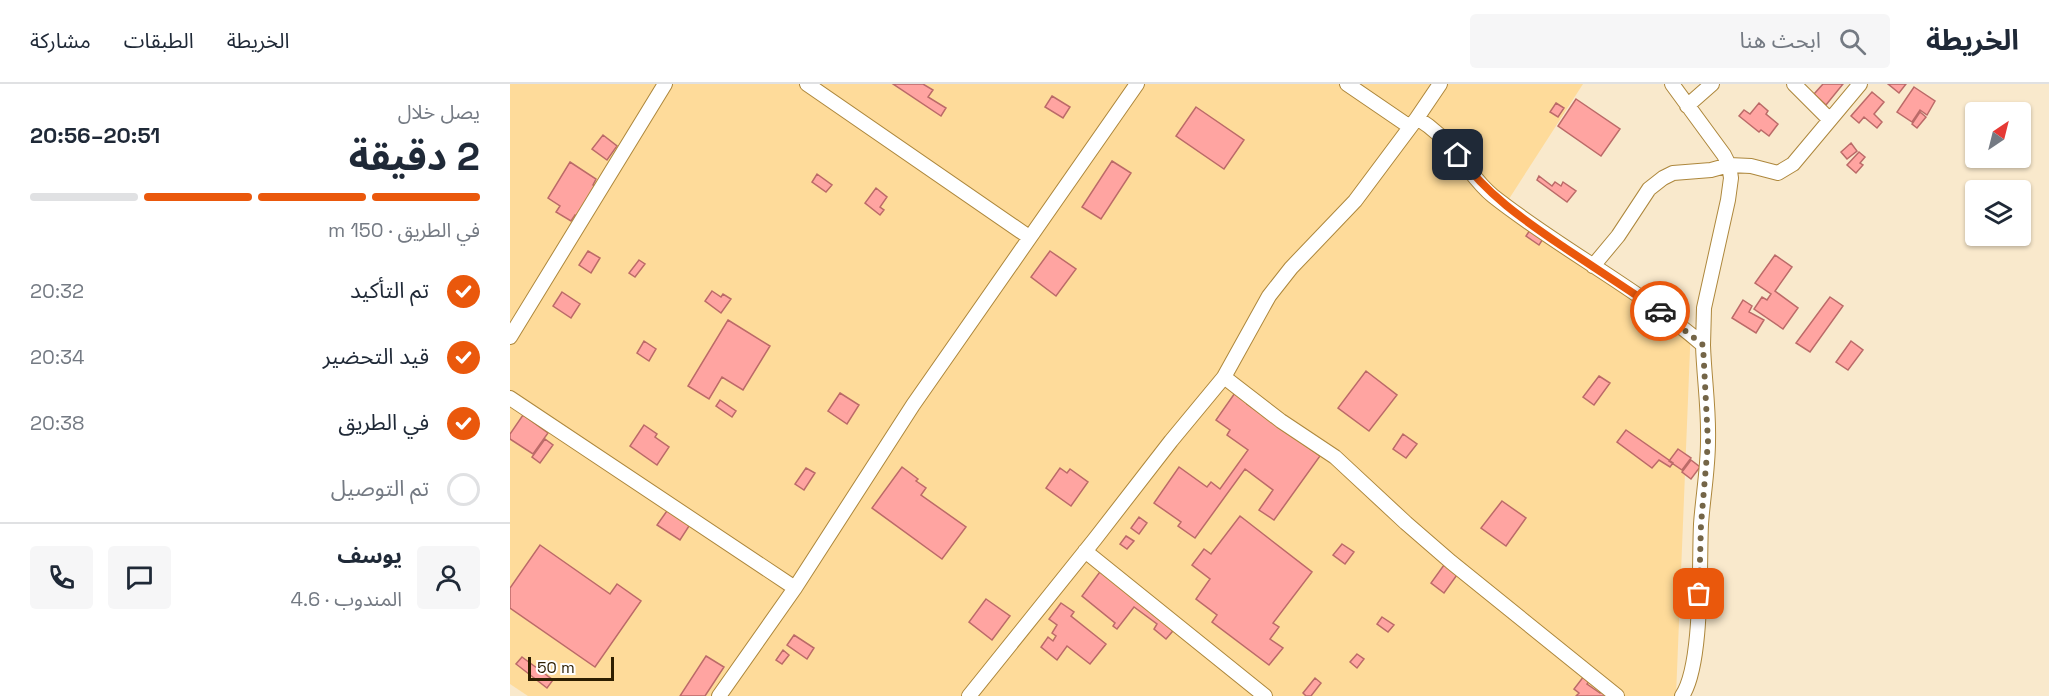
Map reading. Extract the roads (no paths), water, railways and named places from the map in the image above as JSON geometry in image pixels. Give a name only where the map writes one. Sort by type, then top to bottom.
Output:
[{"type":"street","points":[[510,337],[665,84]]},
{"type":"street","points":[[807,84],[1029,237]]},
{"type":"street","points":[[719,696],[795,588],[913,405],[1137,84]]},
{"type":"street","points":[[1347,84],[1413,122],[1441,135],[1491,195],[1663,313],[1703,345]]},
{"type":"street","points":[[969,696],[1224,377],[1253,322],[1274,289],[1355,201],[1440,84]]},
{"type":"street","points":[[1672,84],[1708,132],[1729,165],[1731,178],[1704,308],[1703,345],[1708,442],[1701,525],[1698,617],[1692,672],[1682,696]]},
{"type":"street","points":[[1687,106],[1712,84]]},
{"type":"street","points":[[1794,84],[1829,119]]},
{"type":"street","points":[[1593,266],[1618,236],[1655,183],[1673,173],[1711,170],[1729,165],[1751,166],[1775,173],[1782,171],[1793,164],[1860,84]]},
{"type":"street","points":[[1224,377],[1281,421],[1335,457],[1452,562],[1617,696]]},
{"type":"street","points":[[510,398],[795,588]]},
{"type":"street","points":[[1085,551],[1265,696]]}]
